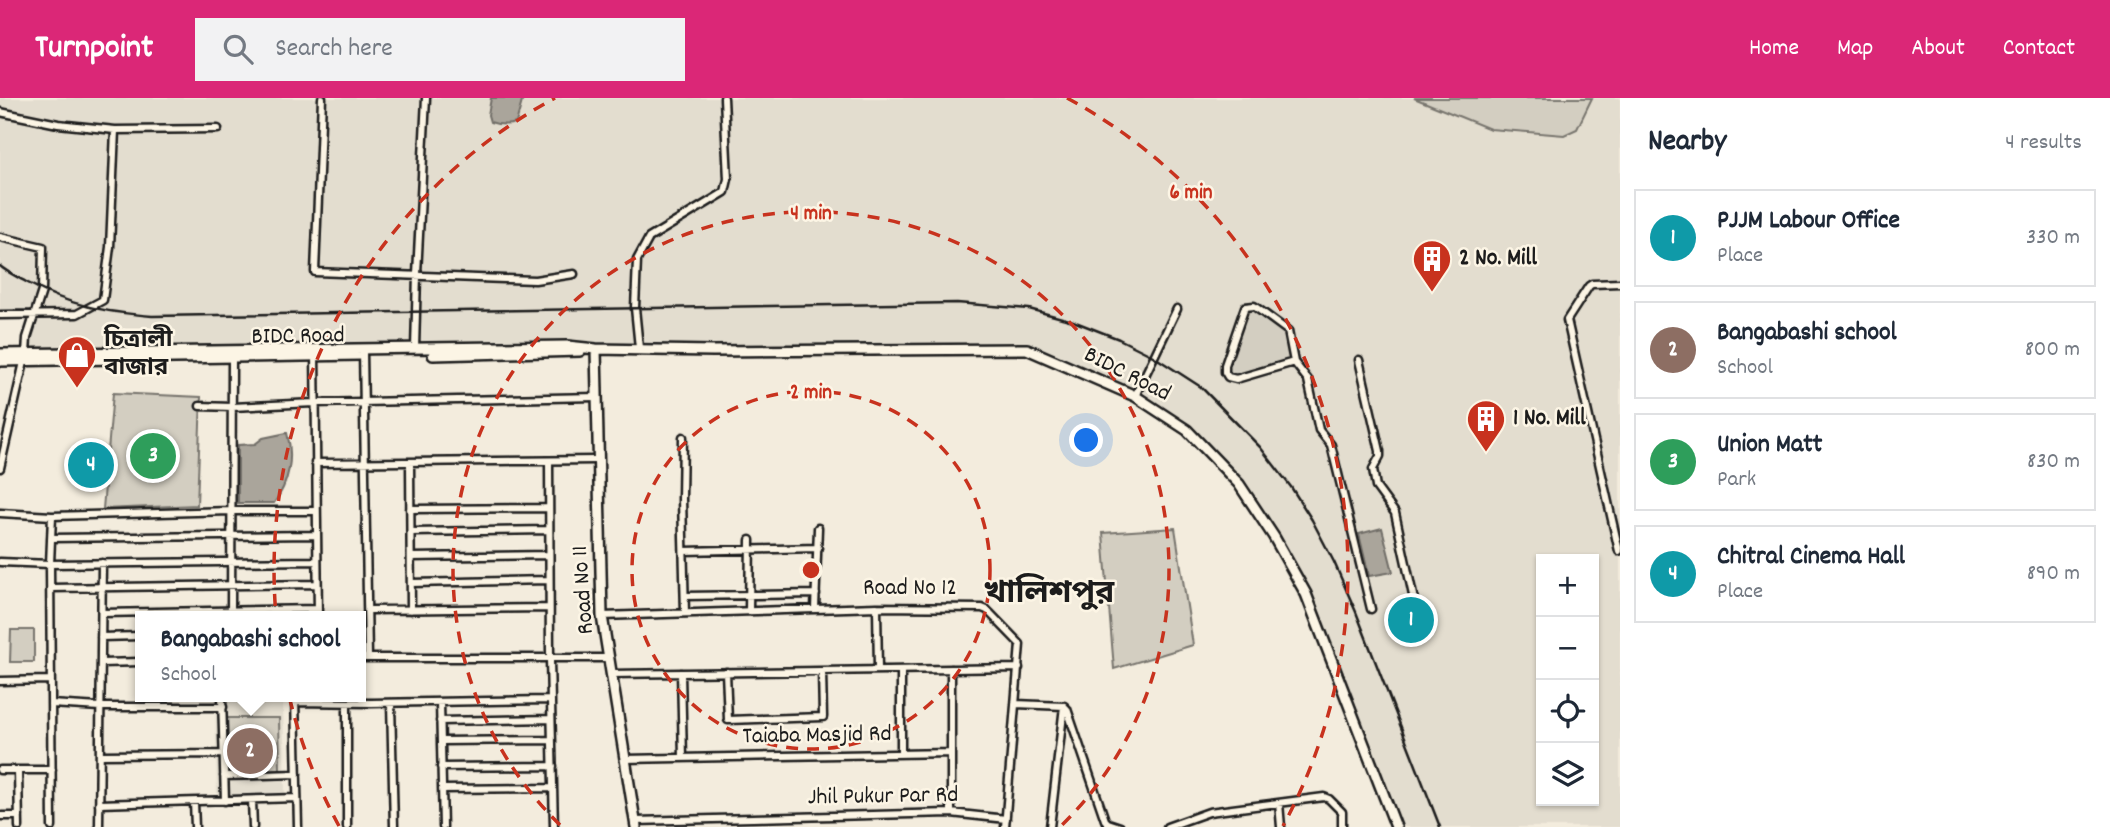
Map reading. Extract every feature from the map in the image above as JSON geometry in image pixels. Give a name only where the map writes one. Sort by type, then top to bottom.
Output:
[{"type":"main road","name":"BIDC Road","points":[[363,352],[567,346],[596,349]]},
{"type":"main road","name":"BIDC Road","points":[[0,360],[25,357],[363,352],[569,353],[639,348],[713,351],[1027,349],[1135,396],[1187,430],[1239,484],[1274,537],[1306,594],[1396,827]]},
{"type":"main road","name":"Road No 11","points":[[596,349],[602,616],[636,824]]},
{"type":"main road","name":"BIDC Road","points":[[0,354],[25,357]]},
{"type":"street","points":[[322,98],[315,272],[535,280],[574,274]]},
{"type":"street","points":[[415,349],[426,98]]},
{"type":"street","points":[[639,348],[635,308],[637,260],[649,239],[725,192],[728,179],[724,98]]},
{"type":"street","points":[[0,112],[58,124],[115,130],[218,129]]},
{"type":"street","points":[[0,315],[77,314],[103,300],[110,247],[115,130]]},
{"type":"street","points":[[0,237],[44,247],[42,291],[27,338],[25,357],[3,439],[0,468]]},
{"type":"street","points":[[1619,551],[1567,320],[1589,286],[1620,283]]},
{"type":"street","points":[[1294,362],[1236,379],[1228,377],[1225,365],[1245,307],[1254,306],[1286,329],[1294,362],[1308,380],[1320,430],[1331,445],[1371,609]]},
{"type":"street","points":[[1135,396],[1178,309]]},
{"type":"street","points":[[363,352],[366,463],[364,611]]},
{"type":"street","points":[[315,353],[318,611]]},
{"type":"street","points":[[231,611],[232,354]]},
{"type":"street","points":[[1359,360],[1380,451],[1373,469],[1377,487],[1395,513],[1414,600]]},
{"type":"street","points":[[200,406],[597,397]]},
{"type":"street","points":[[683,437],[685,613]]},
{"type":"street","points":[[315,463],[597,460]]},
{"type":"street","points":[[549,461],[554,827]]},
{"type":"street","points":[[410,463],[411,610]]},
{"type":"street","points":[[410,509],[549,508]]},
{"type":"street","points":[[0,513],[51,516],[316,511]]},
{"type":"street","points":[[51,516],[52,827]]},
{"type":"street","points":[[816,609],[818,528]]},
{"type":"street","points":[[411,531],[549,530]]},
{"type":"street","points":[[51,538],[316,535]]},
{"type":"street","points":[[749,611],[750,540]]},
{"type":"street","points":[[684,551],[818,548]]},
{"type":"street","points":[[411,557],[549,555]]},
{"type":"street","points":[[0,562],[50,564],[317,561]]},
{"type":"street","points":[[99,827],[102,563]]},
{"type":"street","points":[[411,583],[550,580]]},
{"type":"street","points":[[51,588],[317,584]]},
{"type":"street","points":[[685,596],[816,594]]},
{"type":"street","points":[[877,607],[878,670]]},
{"type":"street","name":"Road No 12","points":[[602,616],[877,607],[987,610],[1020,644],[1005,823]]},
{"type":"street","points":[[370,611],[550,608]]},
{"type":"street","points":[[102,613],[135,613]]},
{"type":"street","points":[[101,637],[135,636]]},
{"type":"street","points":[[366,658],[609,658]]},
{"type":"street","points":[[101,663],[135,662]]},
{"type":"street","points":[[611,674],[1019,668]]},
{"type":"street","points":[[951,669],[951,813]]},
{"type":"street","points":[[901,670],[901,754]]},
{"type":"street","points":[[726,672],[728,720],[823,718],[822,671]]},
{"type":"street","points":[[681,673],[682,758]]},
{"type":"street","points":[[0,681],[51,680]]},
{"type":"street","points":[[326,702],[347,704],[551,700]]},
{"type":"street","points":[[222,702],[225,801]]},
{"type":"street","points":[[295,702],[298,827]]},
{"type":"street","points":[[440,702],[443,827]]},
{"type":"street","points":[[391,703],[394,827]]},
{"type":"street","points":[[347,704],[347,827]]},
{"type":"street","points":[[1016,704],[1064,706]]},
{"type":"street","points":[[51,705],[223,708]]},
{"type":"street","points":[[1050,827],[1064,706]]},
{"type":"street","points":[[1064,706],[1105,820],[1120,827]]},
{"type":"street","points":[[440,721],[551,719]]},
{"type":"street","points":[[440,741],[552,740]]},
{"type":"street","name":"Taiaba Masjid Rd","points":[[624,759],[951,753]]},
{"type":"street","points":[[100,755],[224,754]]},
{"type":"street","points":[[441,767],[552,766]]},
{"type":"street","points":[[0,770],[52,770]]},
{"type":"street","points":[[18,770],[19,827]]},
{"type":"street","points":[[224,776],[297,774]]},
{"type":"street","points":[[442,789],[553,788]]},
{"type":"street","points":[[1167,827],[1209,812],[1324,797],[1342,813],[1342,827]]},
{"type":"street","points":[[99,804],[297,798]]},
{"type":"street","points":[[252,800],[253,827]]},
{"type":"street","points":[[194,802],[195,827]]},
{"type":"street","points":[[1279,803],[1281,827]]},
{"type":"street","name":"Jhil Pukur Par Rd","points":[[636,824],[951,813],[1005,823]]},
{"type":"street","points":[[0,816],[19,816]]},
{"type":"shaded area","points":[[0,98],[1620,98],[1620,827],[1395,827],[1278,534],[1240,476],[1187,422],[1134,392],[1025,346],[988,343],[26,353],[33,314],[0,315]]},
{"type":"shaded area","points":[[491,98],[523,98],[516,123],[503,125],[490,122],[488,115]]},
{"type":"shaded area","points":[[1414,98],[1592,98],[1577,129],[1564,135],[1490,129]]},
{"type":"shaded area","points":[[1250,305],[1286,329],[1294,362],[1230,379],[1225,365],[1243,310]]},
{"type":"shaded area","points":[[113,393],[201,397],[197,505],[103,509]]},
{"type":"shaded area","points":[[287,433],[289,470],[274,503],[238,503],[238,445],[255,444],[263,438]]},
{"type":"shaded area","points":[[1175,528],[1193,645],[1114,669],[1103,533]]},
{"type":"shaded area","points":[[1382,528],[1393,572],[1369,576],[1359,534]]},
{"type":"shaded area","points":[[11,630],[34,630],[34,662],[10,662]]},
{"type":"shaded area","points":[[215,702],[283,702],[285,796],[217,799]]},
{"type":"shaded area","points":[[226,718],[279,718],[280,772],[227,772]]},
{"type":"railway","points":[[0,266],[43,291],[73,302],[103,310],[152,316],[957,303],[1029,309],[1073,321],[1153,356],[1201,387],[1260,447],[1291,487],[1334,562],[1356,612],[1440,827]]},
{"type":"place","name":"2 No. Mill","points":[[1432,293]]},
{"type":"place","name":"চিত্রালী বাজার","points":[[77,389]]},
{"type":"place","name":"1 No. Mill","points":[[1486,453]]},
{"type":"place","name":"Union Matt","points":[[153,456]]},
{"type":"place","name":"Chitral Cinema Hall","points":[[91,465]]},
{"type":"place","name":"PJJM Labour Office","points":[[1411,620]]},
{"type":"place","name":"Bangabashi school","points":[[250,751]]},
{"type":"district","name":"খালিশপুর","points":[[1049,596]]}]
